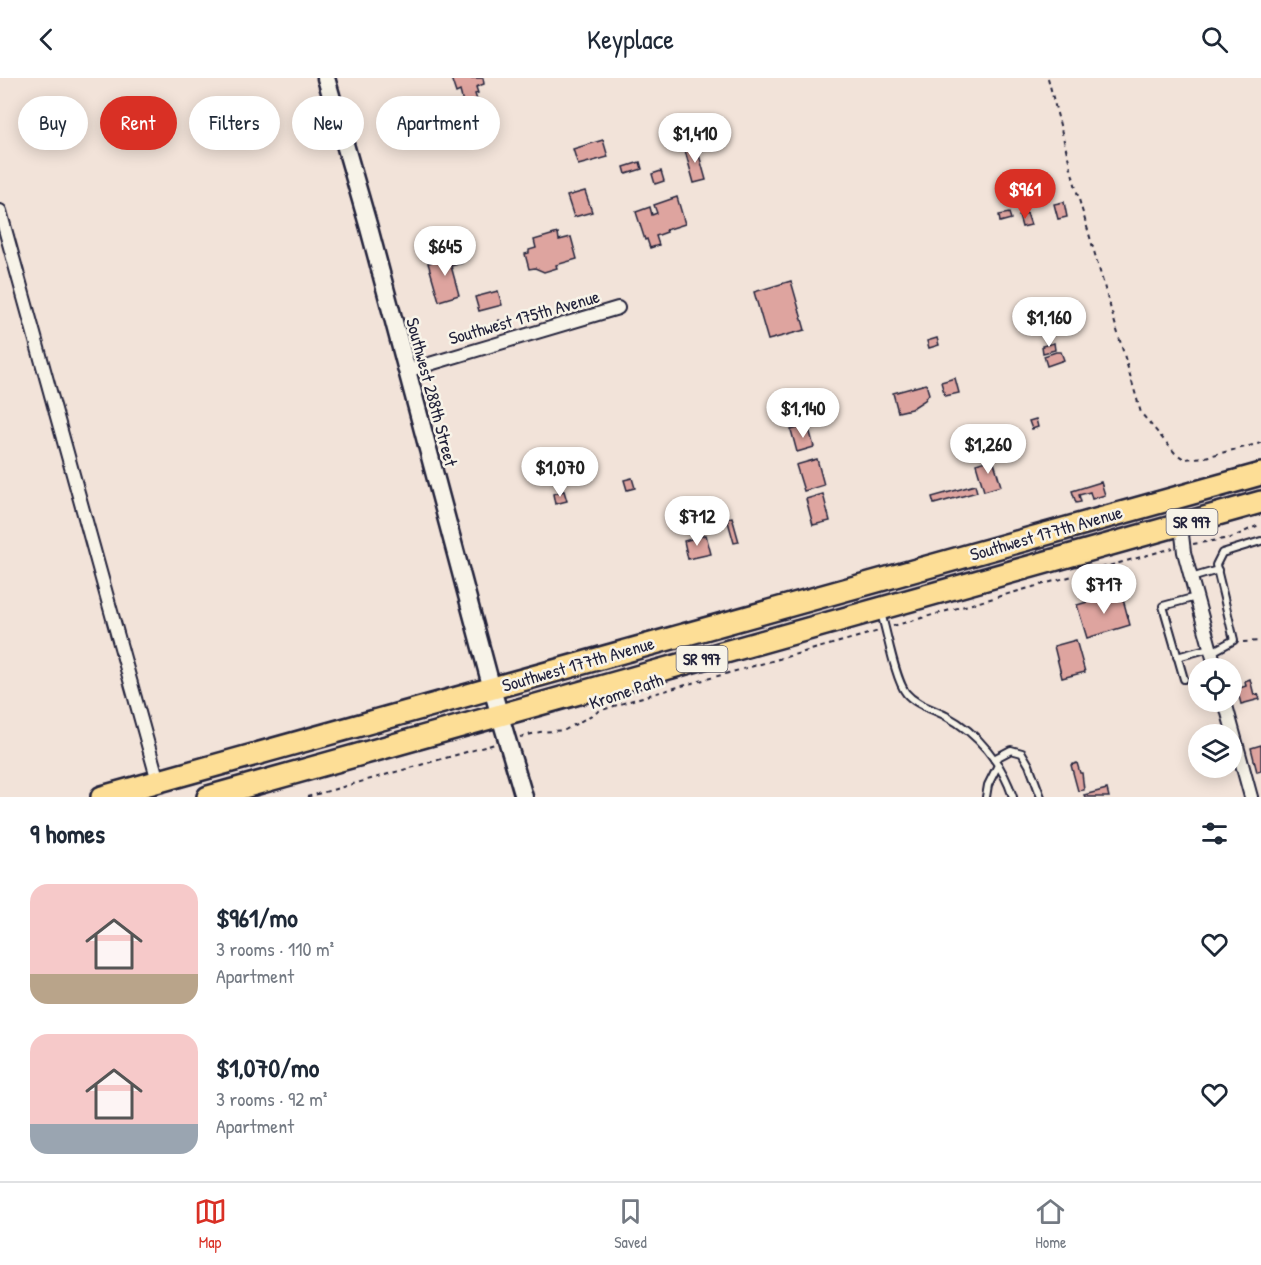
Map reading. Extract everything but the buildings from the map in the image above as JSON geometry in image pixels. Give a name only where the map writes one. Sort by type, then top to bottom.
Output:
[{"type":"highway","name":"Southwest 177th Avenue","points":[[102,797],[1261,474]]},
{"type":"highway","points":[[1186,535],[1186,516],[1206,489]]},
{"type":"highway","points":[[1122,541],[1150,518],[1165,499]]},
{"type":"highway","name":"Southwest 177th Avenue","points":[[208,797],[1122,541],[1186,535],[1261,502]]},
{"type":"street","name":"Southwest 288th Street","points":[[326,78],[492,688],[524,797]]},
{"type":"street","points":[[0,210],[158,782]]},
{"type":"street","name":"Southwest 175th Avenue","points":[[406,371],[618,308]]},
{"type":"street","points":[[1186,535],[1182,546],[1213,658]]},
{"type":"street","points":[[1228,712],[1251,797]]},
{"type":"lane","points":[[1177,657],[1211,650],[1234,640],[1216,565],[1222,553],[1261,541]]},
{"type":"lane","points":[[1191,578],[1218,570]]},
{"type":"lane","points":[[1184,679],[1163,606],[1196,597]]},
{"type":"lane","points":[[880,609],[898,672],[907,693],[961,725],[981,743],[996,762],[1013,797]]},
{"type":"lane","points":[[986,797],[996,762],[1011,750],[1022,753],[1041,797]]},
{"type":"path","points":[[1048,78],[1078,196],[1141,413],[1175,453],[1184,459],[1205,457],[1261,443]]},
{"type":"path","points":[[1186,535],[1231,538],[1261,524]]},
{"type":"path","points":[[892,627],[1172,548]]},
{"type":"path","name":"Krome Path","points":[[522,736],[565,730],[599,711],[639,698],[879,631]]},
{"type":"path","points":[[1234,640],[1261,641]]},
{"type":"path","points":[[307,797],[485,747]]}]
